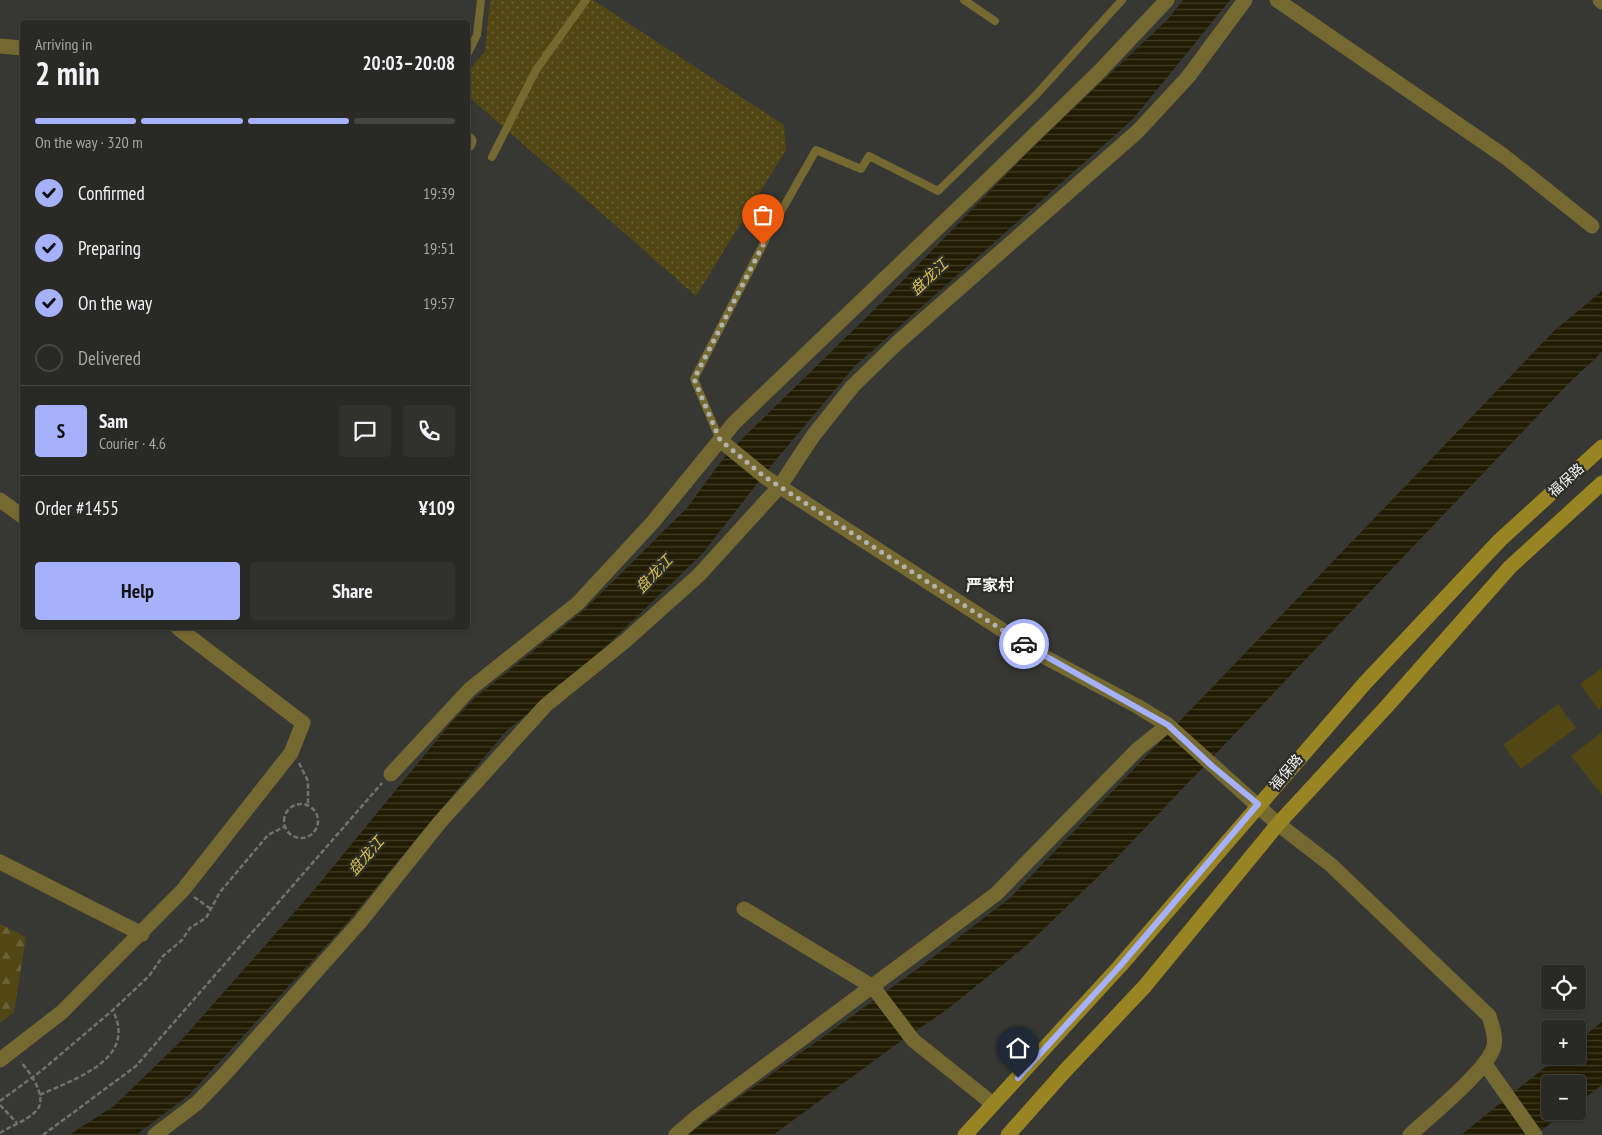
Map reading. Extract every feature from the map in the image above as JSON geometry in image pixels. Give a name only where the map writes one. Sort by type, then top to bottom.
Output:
[{"type":"main road","name":"福保路","points":[[966,1135],[1120,966],[1258,804],[1365,683],[1500,540],[1602,447]]},
{"type":"main road","name":"福保路","points":[[1008,1135],[1145,986],[1278,824],[1388,705],[1510,567],[1602,483]]},
{"type":"street","points":[[390,774],[470,689],[578,603],[653,522],[734,423],[1100,72],[1167,0]]},
{"type":"street","points":[[155,1135],[197,1103],[224,1075],[360,922],[440,822],[546,705],[624,642],[699,575],[780,486],[813,436],[852,387],[896,344],[1138,131],[1188,77],[1245,0]]},
{"type":"street","points":[[1277,0],[1504,156],[1592,226]]},
{"type":"street","points":[[0,46],[20,48]]},
{"type":"street","points":[[720,440],[765,477],[1041,655],[1138,706],[1168,725],[1278,824],[1331,865],[1489,1016],[1494,1030],[1494,1046],[1485,1064],[1410,1135]]},
{"type":"street","points":[[0,500],[20,515]]},
{"type":"street","points":[[0,1060],[13,1052],[62,1012],[184,890],[291,753],[303,723],[181,630]]},
{"type":"street","points":[[676,1135],[698,1116],[996,894],[1138,749],[1168,725]]},
{"type":"street","points":[[0,862],[142,934]]},
{"type":"street","points":[[744,909],[873,987],[913,1040],[993,1104]]},
{"type":"street","points":[[1485,1064],[1535,1135]]},
{"type":"lane","points":[[470,49],[477,35],[481,0]]},
{"type":"lane","points":[[492,157],[536,70],[586,0]]},
{"type":"lane","points":[[964,0],[995,20]]},
{"type":"lane","points":[[720,440],[694,379],[771,229],[816,150],[861,170],[869,156],[938,191],[1035,96],[1122,0]]},
{"type":"path","points":[[291,753],[300,764],[308,781],[308,804],[318,815],[319,821],[315,832],[304,838],[298,838],[284,827],[284,815],[287,810],[298,804],[308,804]]},
{"type":"path","points":[[43,1135],[136,1066],[390,774]]},
{"type":"path","points":[[0,1101],[33,1077],[113,1010],[149,976],[163,956],[182,940],[190,928],[206,918],[220,892],[268,835],[284,827]]},
{"type":"path","points":[[184,890],[211,909]]},
{"type":"path","points":[[40,1095],[94,1070],[108,1058],[116,1042],[118,1030],[113,1010]]},
{"type":"path","points":[[0,1132],[35,1113],[40,1105],[40,1095],[33,1077],[13,1052]]},
{"type":"path","points":[[0,1106],[16,1123]]},
{"type":"green space","points":[[490,0],[593,0],[784,125],[786,150],[696,296],[470,98],[470,70],[485,51]]},
{"type":"green space","points":[[1602,668],[1602,707],[1599,710],[1580,684]]},
{"type":"green space","points":[[1558,704],[1576,728],[1521,769],[1503,745]]},
{"type":"green space","points":[[1602,732],[1602,795],[1571,756]]},
{"type":"green space","points":[[0,924],[26,937],[14,1012],[0,1023]]},
{"type":"water","name":"盘龙江","points":[[1183,0],[1230,0],[1133,119],[855,366],[774,462],[703,553],[576,675],[506,731],[344,926],[189,1095],[136,1135],[69,1135],[114,1106],[178,1044],[314,890],[450,724],[476,697],[583,611],[687,508],[723,459],[741,440],[876,308],[1036,144],[1169,18]]},
{"type":"water","points":[[1602,291],[1602,352],[1569,383],[1105,870],[1027,945],[949,1008],[773,1135],[687,1135],[920,967],[1010,898],[1555,330]]},
{"type":"water","points":[[1602,1022],[1602,1085],[1586,1097],[1586,1075],[1541,1075],[1541,1120],[1555,1120],[1535,1135],[1461,1135],[1548,1065],[1586,1065],[1586,1035]]},
{"type":"way so far","points":[[763,245],[694,379],[720,440],[765,477],[1024,644]]},
{"type":"district","name":"严家村","points":[[990,585]]},
{"type":"route","points":[[1018,1078],[1120,966],[1258,804],[1212,766],[1168,725],[1138,706],[1041,655],[1024,644]]}]
